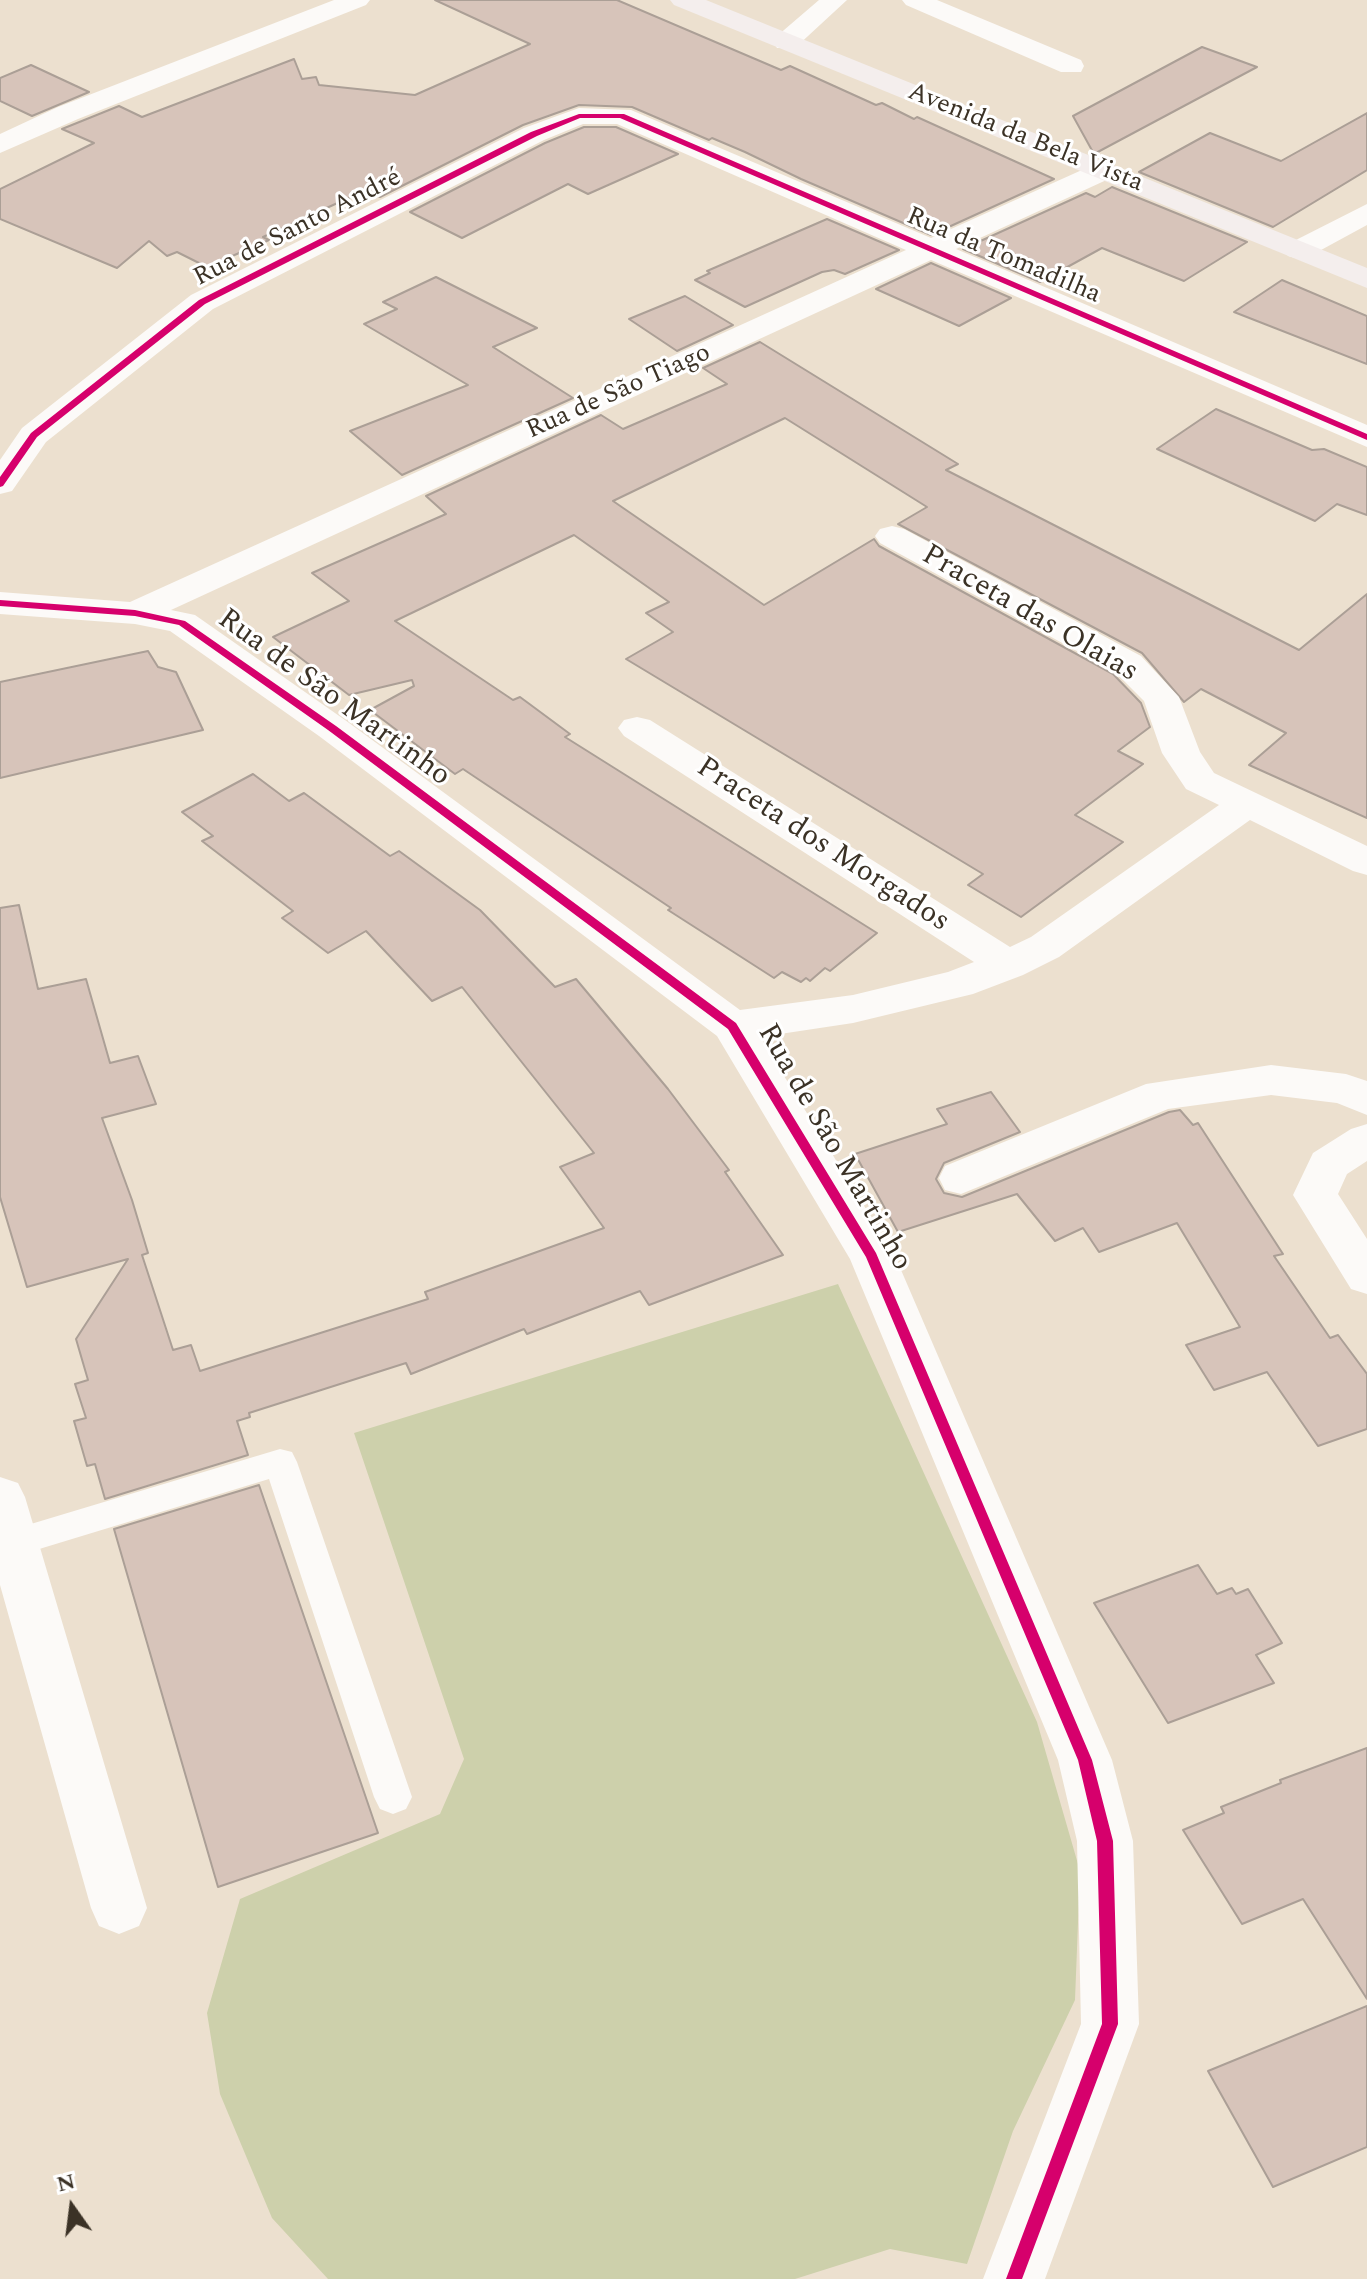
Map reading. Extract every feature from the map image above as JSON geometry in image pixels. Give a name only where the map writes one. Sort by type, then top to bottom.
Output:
[{"type":"street","points":[[0,145],[68,113],[357,0]]},
{"type":"street","name":"Avenida da Bela Vista","points":[[683,0],[1367,279]]},
{"type":"street","points":[[786,42],[834,0]]},
{"type":"street","points":[[915,0],[1071,66]]},
{"type":"street","name":"Rua de Santo André","points":[[0,484],[34,435],[202,302],[534,134],[579,116],[621,116]]},
{"type":"street","name":"Rua da Tomadilha","points":[[621,116],[1367,437]]},
{"type":"street","name":"Rua de São Tiago","points":[[135,613],[1103,171]]},
{"type":"street","points":[[1299,250],[1367,213]]},
{"type":"street","points":[[0,427],[34,435]]},
{"type":"street","name":"Praceta das Olaias","points":[[892,536],[1128,664],[1161,697],[1181,753],[1200,781],[1367,862]]},
{"type":"street","name":"Rua de São Martinho","points":[[0,603],[135,613],[182,623],[332,728],[732,1026],[872,1256],[1085,1760],[1105,1841],[1110,2024],[1014,2279]]},
{"type":"street","name":"Praceta dos Morgados","points":[[637,728],[1008,965]]},
{"type":"street","points":[[732,1026],[853,1009],[958,984],[1008,965],[1045,947],[1247,804]]},
{"type":"street","points":[[961,1178],[1161,1095],[1271,1080],[1346,1089],[1367,1100]]},
{"type":"street","points":[[1367,1140],[1329,1164],[1315,1195],[1367,1277]]},
{"type":"street","points":[[6,1520],[119,1908]]},
{"type":"lane","points":[[6,1520],[280,1462],[393,1797]]},
{"type":"green space","points":[[838,1284],[1037,1722],[1080,1871],[1075,2000],[1013,2131],[967,2264],[890,2249],[795,2279],[328,2279],[272,2218],[220,2094],[207,2013],[240,1899],[440,1814],[464,1759],[354,1433]]},
{"type":"building","points":[[435,0],[617,0],[781,70],[790,66],[876,105],[882,103],[914,119],[917,117],[1054,179],[931,235],[745,152],[632,107],[579,105],[523,125],[380,197],[366,190],[263,237],[269,240],[207,267],[177,252],[167,256],[149,241],[117,268],[0,219],[0,189],[94,143],[62,129],[119,106],[142,117],[294,59],[302,79],[316,77],[319,85],[415,95],[530,44]]},
{"type":"building","points":[[1202,47],[1257,67],[1094,154],[1073,116]]},
{"type":"building","points":[[31,65],[89,92],[32,116],[0,101],[0,78]]},
{"type":"building","points":[[1367,113],[1367,170],[1273,227],[1139,172],[1210,133],[1281,161]]},
{"type":"building","points":[[584,127],[616,127],[678,154],[588,194],[568,184],[462,238],[410,212],[545,143]]},
{"type":"building","points":[[1112,187],[1247,242],[1184,281],[1102,248],[1040,282],[963,249],[1086,193],[1095,197]]},
{"type":"building","points":[[827,219],[899,250],[845,274],[834,270],[822,272],[745,307],[695,280],[710,273],[707,271]]},
{"type":"building","points":[[931,263],[1011,298],[959,326],[876,289]]},
{"type":"building","points":[[436,277],[537,328],[493,347],[573,398],[402,475],[350,431],[468,385],[364,324],[397,309],[383,302]]},
{"type":"building","points":[[1282,280],[1367,316],[1367,364],[1234,312]]},
{"type":"building","points":[[685,296],[733,325],[677,351],[629,319]]},
{"type":"building","points":[[760,342],[958,464],[946,470],[1299,650],[1367,594],[1367,818],[1249,765],[1286,733],[1201,689],[1184,702],[1142,653],[898,524],[927,507],[785,418],[613,501],[764,605],[874,539],[879,546],[1113,674],[1141,703],[1150,727],[1118,751],[1143,764],[1075,815],[1123,842],[1021,917],[968,885],[983,874],[626,659],[673,632],[646,613],[669,602],[574,535],[395,621],[513,700],[520,697],[570,734],[565,737],[877,933],[830,971],[825,968],[810,981],[806,978],[801,982],[782,972],[774,978],[668,910],[671,908],[463,769],[455,774],[370,710],[414,686],[412,680],[349,695],[273,637],[349,601],[312,573],[446,514],[426,496],[601,415],[623,429],[727,384],[703,368]]},
{"type":"building","points":[[1216,409],[1312,450],[1324,449],[1367,467],[1367,515],[1337,504],[1315,521],[1157,449]]},
{"type":"building","points":[[148,651],[158,667],[176,672],[203,730],[0,778],[0,682]]},
{"type":"building","points":[[253,774],[289,801],[304,793],[390,856],[399,851],[480,910],[555,987],[576,979],[668,1089],[729,1170],[725,1172],[783,1255],[649,1305],[640,1291],[527,1334],[524,1329],[411,1374],[406,1363],[249,1413],[250,1417],[237,1421],[248,1455],[105,1499],[95,1464],[87,1466],[74,1421],[86,1418],[75,1384],[88,1380],[76,1339],[128,1259],[27,1287],[0,1197],[0,908],[19,905],[38,989],[86,979],[110,1063],[138,1056],[156,1104],[102,1118],[132,1200],[148,1253],[142,1255],[173,1350],[191,1345],[200,1371],[428,1299],[425,1292],[604,1228],[560,1167],[594,1153],[462,987],[432,1001],[366,931],[328,953],[282,918],[293,911],[202,841],[213,836],[182,812]]},
{"type":"building","points":[[991,1092],[1020,1132],[944,1163],[936,1179],[944,1193],[962,1197],[1169,1112],[1180,1110],[1193,1125],[1198,1123],[1283,1254],[1274,1256],[1330,1338],[1338,1335],[1367,1374],[1367,1429],[1318,1446],[1267,1372],[1214,1390],[1186,1345],[1240,1327],[1177,1223],[1099,1252],[1083,1228],[1055,1241],[1017,1194],[898,1232],[855,1154],[947,1124],[937,1109]]},
{"type":"building","points":[[259,1485],[378,1833],[218,1887],[114,1529]]},
{"type":"building","points":[[1198,1565],[1217,1594],[1232,1588],[1236,1594],[1248,1589],[1282,1643],[1256,1655],[1274,1683],[1168,1723],[1094,1603]]},
{"type":"building","points":[[1367,1748],[1367,1999],[1303,1899],[1242,1924],[1183,1830],[1224,1813],[1221,1807],[1281,1783],[1280,1780]]},
{"type":"building","points":[[1367,2006],[1367,2147],[1273,2187],[1208,2071]]},
{"type":"cycle path","points":[[0,484],[34,435],[202,302],[534,134],[579,116],[621,116],[1367,437]]},
{"type":"cycle path","points":[[0,603],[135,613],[182,623],[332,728],[732,1026],[872,1256],[1085,1760],[1105,1841],[1110,2024],[1014,2279]]}]
